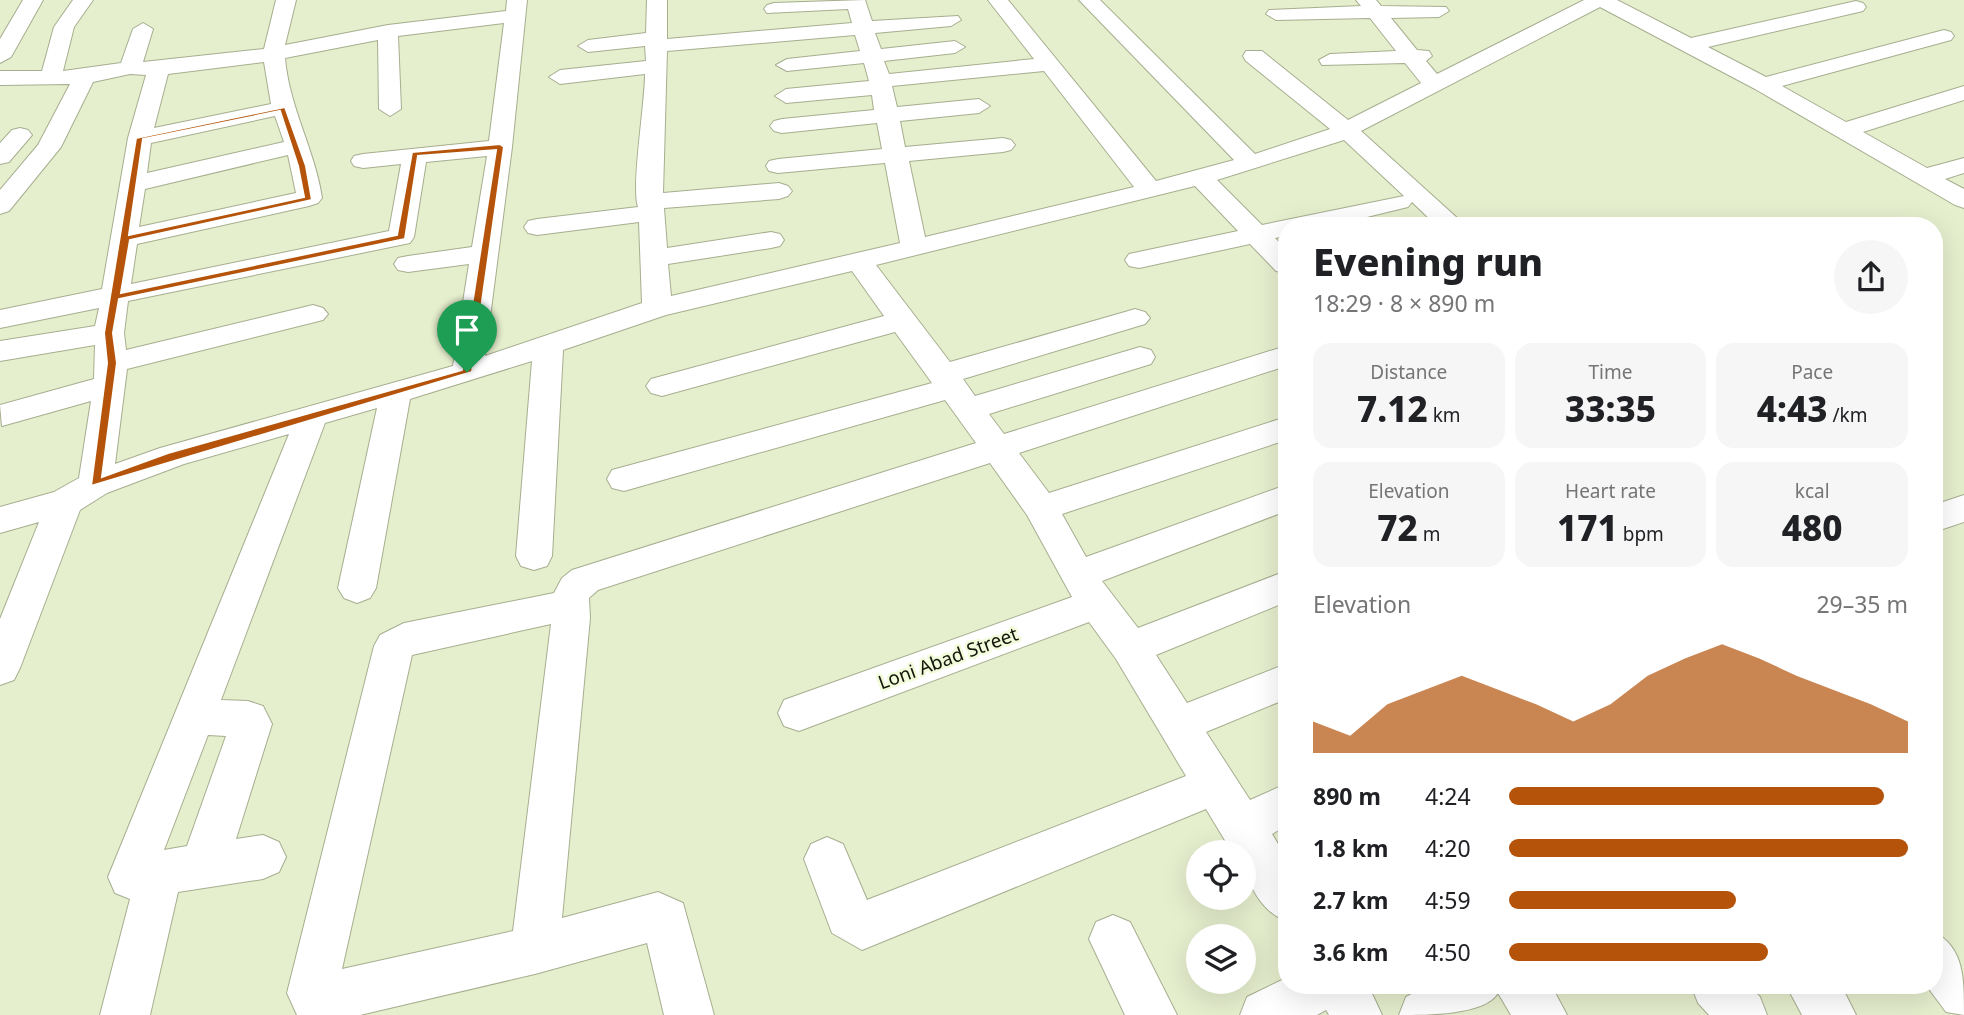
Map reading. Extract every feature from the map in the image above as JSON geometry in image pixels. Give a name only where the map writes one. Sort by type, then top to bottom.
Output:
[{"type":"street","points":[[0,57],[33,0]]},
{"type":"street","points":[[51,76],[64,27],[83,0]]},
{"type":"street","points":[[126,238],[309,198],[283,108],[274,54],[286,0]]},
{"type":"street","points":[[657,0],[650,208],[657,308]]},
{"type":"street","points":[[998,0],[1150,190]]},
{"type":"street","points":[[1089,0],[1251,163]]},
{"type":"street","points":[[0,520],[80,493],[172,456],[467,372],[657,308],[1150,190],[1251,163],[1346,130],[1600,0],[1763,84],[1964,200]]},
{"type":"street","points":[[1799,0],[1832,12]]},
{"type":"street","points":[[1376,6],[1438,83]]},
{"type":"street","points":[[1276,14],[1376,6],[1439,11]]},
{"type":"street","points":[[1689,45],[1856,7]]},
{"type":"street","points":[[0,78],[84,77],[130,68],[159,69],[274,54],[516,8],[500,147],[467,372]]},
{"type":"street","points":[[774,9],[859,11],[932,8]]},
{"type":"street","points":[[859,11],[881,84],[915,247]]},
{"type":"street","points":[[560,77],[655,50],[859,11],[951,20]]},
{"type":"street","points":[[130,68],[143,30]]},
{"type":"street","points":[[388,31],[390,109]]},
{"type":"street","points":[[1368,34],[1398,33]]},
{"type":"street","points":[[1763,84],[1944,36]]},
{"type":"street","points":[[588,46],[655,50]]},
{"type":"street","points":[[787,65],[955,47]]},
{"type":"street","points":[[1254,56],[1346,130],[1443,217]]},
{"type":"street","points":[[1330,60],[1416,56]]},
{"type":"street","points":[[786,96],[1049,64]]},
{"type":"street","points":[[0,668],[80,493],[111,374],[108,333],[126,238],[140,138],[159,69]]},
{"type":"street","points":[[0,206],[49,147],[84,77]]},
{"type":"street","points":[[1843,131],[1964,93]]},
{"type":"street","points":[[782,126],[979,107]]},
{"type":"street","points":[[140,138],[283,108]]},
{"type":"street","points":[[0,157],[20,135]]},
{"type":"street","points":[[537,227],[650,208],[895,155],[1003,145]]},
{"type":"street","points":[[132,184],[296,146]]},
{"type":"street","points":[[363,161],[500,147]]},
{"type":"street","points":[[0,319],[401,237],[415,154]]},
{"type":"street","points":[[1924,177],[1964,165]]},
{"type":"street","points":[[1200,177],[1278,257]]},
{"type":"street","points":[[1334,217],[1399,202]]},
{"type":"street","points":[[1139,260],[1278,230]]},
{"type":"street","points":[[654,258],[771,240]]},
{"type":"street","points":[[408,264],[484,254]]},
{"type":"street","points":[[858,260],[1041,508],[1087,589],[1130,648],[1278,885]]},
{"type":"street","points":[[2,415],[111,374],[313,314]]},
{"type":"street","points":[[956,390],[1135,318]]},
{"type":"street","points":[[662,386],[904,320]]},
{"type":"street","points":[[0,351],[108,333]]},
{"type":"street","points":[[534,556],[548,344]]},
{"type":"street","points":[[624,479],[956,390],[1140,357]]},
{"type":"street","points":[[535,950],[571,618],[568,605],[570,594],[585,580],[994,447],[1278,358]]},
{"type":"street","points":[[357,589],[396,391]]},
{"type":"street","points":[[263,857],[131,877],[312,416]]},
{"type":"street","points":[[1041,508],[1278,431]]},
{"type":"street","name":"Loni Abad Street","points":[[799,713],[1087,589],[1278,502]]},
{"type":"street","points":[[1943,516],[1964,508]]},
{"type":"street","points":[[1130,648],[1278,589]]},
{"type":"street","points":[[568,605],[404,639],[394,646],[312,993],[315,998],[321,999],[535,950],[658,916],[666,920],[689,1015]]},
{"type":"street","points":[[1177,725],[1278,684]]},
{"type":"street","points":[[125,1015],[181,869],[218,828],[251,724],[248,719],[194,717]]},
{"type":"street","points":[[827,859],[849,916],[862,926],[1215,785]]},
{"type":"street","points":[[1241,826],[1278,808]]},
{"type":"street","points":[[1113,939],[1152,1015]]},
{"type":"street","points":[[1943,967],[1964,994]]},
{"type":"street","points":[[1265,1015],[1306,994]]},
{"type":"street","points":[[1344,994],[1357,1015]]},
{"type":"street","points":[[1424,1015],[1461,994]]},
{"type":"street","points":[[1527,994],[1542,1015]]},
{"type":"street","points":[[1724,994],[1742,1015]]},
{"type":"street","points":[[1817,994],[1831,1015]]},
{"type":"route","points":[[467,372],[172,456],[95,484],[112,363],[108,333],[126,238],[140,138],[283,108],[302,166],[309,198],[126,238],[116,297],[401,237],[408,201],[409,176],[415,154],[500,147],[467,372]]}]
